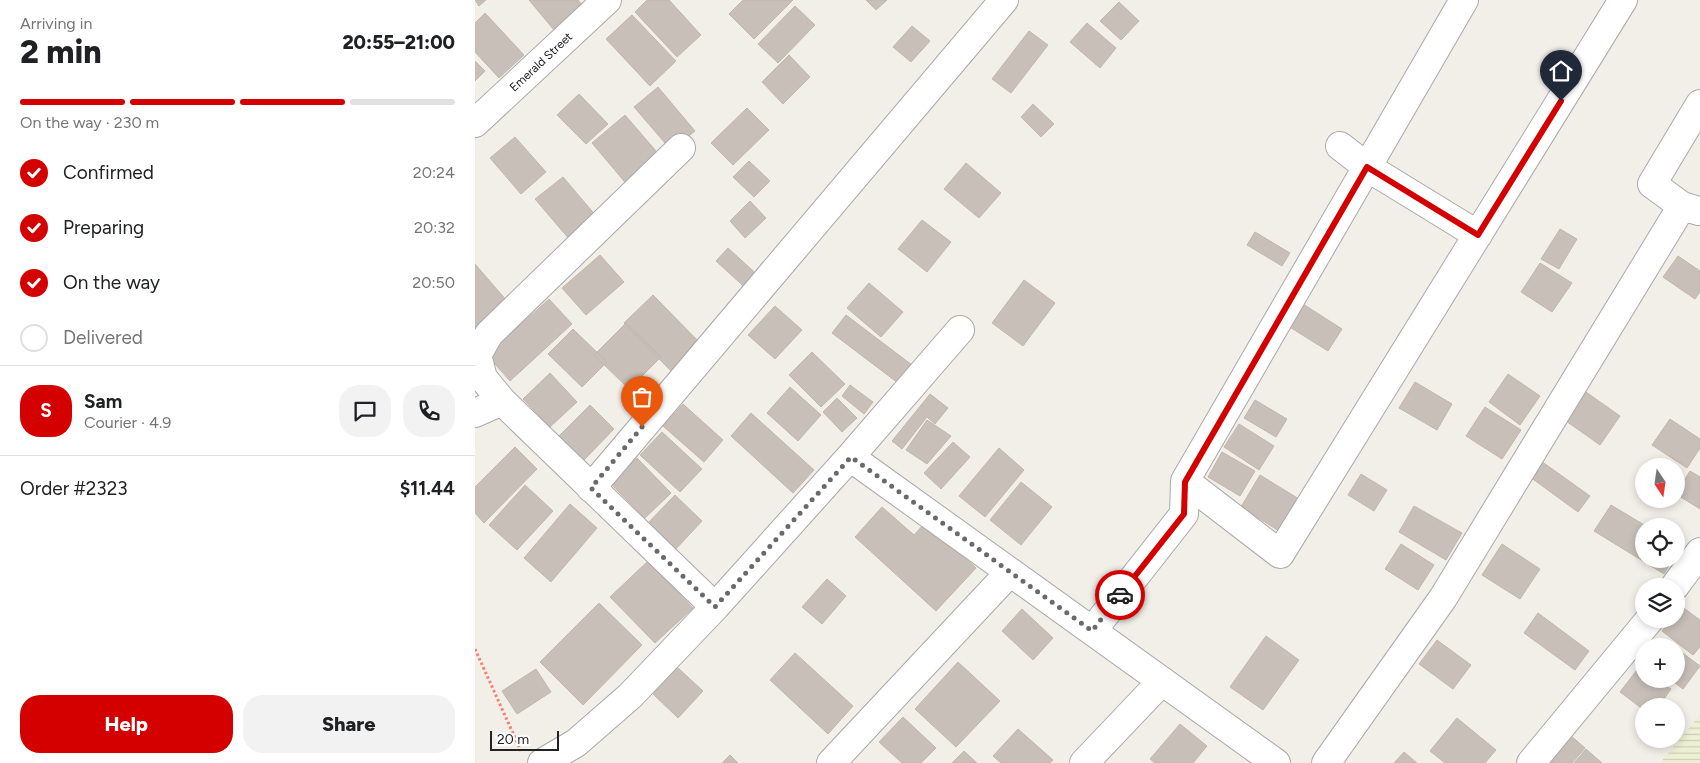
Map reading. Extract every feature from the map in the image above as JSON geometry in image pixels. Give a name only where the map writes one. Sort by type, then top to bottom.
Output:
[{"type":"street","name":"Emerald Street","points":[[475,123],[607,0]]},
{"type":"street","points":[[591,488],[1004,0]]},
{"type":"street","points":[[1092,631],[1184,514],[1185,482],[1464,0]]},
{"type":"street","points":[[1185,482],[1280,554],[1623,0]]},
{"type":"street","points":[[1326,763],[1443,598],[1691,209],[1652,184],[1700,104]]},
{"type":"street","points":[[1340,146],[1367,167],[1478,235]]},
{"type":"street","points":[[681,148],[489,334],[477,355],[483,378],[502,401],[715,607]]},
{"type":"street","points":[[532,759],[576,743],[630,696],[715,607],[851,457],[960,330]]},
{"type":"street","points":[[475,414],[502,401]]},
{"type":"street","points":[[851,457],[1276,763]]},
{"type":"street","points":[[1681,578],[1700,552]]},
{"type":"street","points":[[831,763],[1010,572]]},
{"type":"street","points":[[1531,763],[1642,628]]},
{"type":"street","points":[[1084,763],[1162,681]]},
{"type":"path","points":[[475,649],[532,759]]},
{"type":"green space","points":[[1700,715],[1700,763],[1660,763],[1672,748],[1685,748],[1685,733]]},
{"type":"building","points":[[475,0],[486,0],[479,6]]},
{"type":"building","points":[[529,0],[578,0],[583,6],[554,30]]},
{"type":"building","points":[[647,0],[669,0],[701,35],[677,57],[635,12]]},
{"type":"building","points":[[743,0],[793,0],[754,39],[729,14]]},
{"type":"building","points":[[866,0],[887,0],[876,10]]},
{"type":"building","points":[[1119,2],[1139,21],[1121,40],[1100,21]]},
{"type":"building","points":[[795,6],[815,25],[778,63],[758,44]]},
{"type":"building","points":[[485,13],[524,55],[499,78],[475,52],[475,23]]},
{"type":"building","points":[[632,15],[676,61],[650,86],[606,39]]},
{"type":"building","points":[[1087,23],[1116,48],[1100,68],[1070,42]]},
{"type":"building","points":[[912,26],[930,41],[911,62],[893,47]]},
{"type":"building","points":[[1029,31],[1048,45],[1011,93],[992,79]]},
{"type":"building","points":[[789,55],[810,77],[783,104],[762,82]]},
{"type":"building","points":[[475,61],[485,71],[475,81]]},
{"type":"building","points":[[658,87],[695,131],[671,150],[634,107]]},
{"type":"building","points":[[579,94],[608,124],[586,144],[557,115]]},
{"type":"building","points":[[1033,104],[1054,124],[1041,137],[1021,117]]},
{"type":"building","points":[[747,108],[769,130],[733,165],[711,143]]},
{"type":"building","points":[[625,115],[662,158],[629,187],[592,143]]},
{"type":"building","points":[[515,137],[546,172],[521,194],[490,158]]},
{"type":"building","points":[[749,161],[770,181],[754,197],[733,177]]},
{"type":"building","points":[[966,163],[1001,193],[979,218],[944,189]]},
{"type":"building","points":[[563,177],[597,217],[570,240],[535,199]]},
{"type":"building","points":[[750,201],[766,218],[745,238],[730,221]]},
{"type":"building","points":[[922,220],[951,242],[927,272],[898,249]]},
{"type":"building","points":[[1560,229],[1577,239],[1559,269],[1541,259]]},
{"type":"building","points":[[1255,232],[1290,253],[1282,266],[1247,245]]},
{"type":"building","points":[[728,248],[763,280],[751,293],[716,261]]},
{"type":"building","points":[[600,255],[624,282],[586,315],[562,288]]},
{"type":"building","points":[[1678,256],[1700,271],[1700,292],[1695,299],[1663,277]]},
{"type":"building","points":[[1540,263],[1572,283],[1552,312],[1521,292]]},
{"type":"building","points":[[475,264],[507,301],[475,329]]},
{"type":"building","points":[[1024,280],[1055,303],[1023,346],[992,323]]},
{"type":"building","points":[[869,283],[903,312],[881,337],[847,308]]},
{"type":"building","points":[[653,295],[704,347],[675,375],[624,323]]},
{"type":"building","points":[[549,299],[572,324],[510,381],[487,355]]},
{"type":"building","points":[[1303,304],[1342,329],[1328,351],[1288,326]]},
{"type":"building","points":[[775,306],[802,330],[775,359],[748,335]]},
{"type":"building","points":[[846,315],[912,365],[898,383],[832,333]]},
{"type":"building","points":[[626,323],[661,357],[629,389],[594,355]]},
{"type":"building","points":[[573,329],[607,362],[582,387],[548,354]]},
{"type":"building","points":[[812,352],[845,384],[821,407],[789,375]]},
{"type":"building","points":[[550,373],[577,402],[550,427],[523,399]]},
{"type":"building","points":[[1508,374],[1540,396],[1520,425],[1489,402]]},
{"type":"building","points":[[1415,382],[1452,404],[1437,430],[1399,408]]},
{"type":"building","points":[[850,385],[873,402],[864,414],[842,396]]},
{"type":"building","points":[[790,387],[821,415],[798,441],[767,413]]},
{"type":"building","points":[[1586,392],[1620,416],[1600,445],[1566,421]]},
{"type":"building","points":[[930,394],[948,408],[935,424],[927,417],[902,449],[892,441]]},
{"type":"building","points":[[837,398],[857,418],[842,432],[823,412]]},
{"type":"building","points":[[1255,400],[1287,419],[1276,437],[1244,418]]},
{"type":"building","points":[[683,404],[723,440],[704,462],[663,426]]},
{"type":"building","points":[[590,405],[614,429],[583,461],[558,437]]},
{"type":"building","points":[[1485,407],[1521,430],[1502,459],[1466,436]]},
{"type":"building","points":[[751,413],[814,470],[793,493],[731,436]]},
{"type":"building","points":[[1670,419],[1700,439],[1700,448],[1687,468],[1685,467],[1685,458],[1672,458],[1652,445]]},
{"type":"building","points":[[927,420],[951,436],[927,464],[906,450]]},
{"type":"building","points":[[1239,424],[1274,446],[1259,470],[1224,447]]},
{"type":"building","points":[[662,432],[702,469],[680,492],[640,455]]},
{"type":"building","points":[[953,442],[970,457],[941,489],[924,473]]},
{"type":"building","points":[[515,447],[537,469],[484,523],[475,513],[475,487]]},
{"type":"building","points":[[999,448],[1024,470],[985,517],[959,496]]},
{"type":"building","points":[[1222,452],[1255,471],[1240,496],[1208,477]]},
{"type":"building","points":[[637,458],[671,493],[645,518],[611,484]]},
{"type":"building","points":[[1541,461],[1590,496],[1578,512],[1530,477]]},
{"type":"building","points":[[1690,471],[1700,477],[1700,509],[1685,500],[1685,479]]},
{"type":"building","points":[[1361,474],[1387,490],[1374,511],[1348,495]]},
{"type":"building","points":[[1260,475],[1299,499],[1279,531],[1241,507]]},
{"type":"building","points":[[1021,482],[1052,507],[1021,545],[990,520]]},
{"type":"building","points":[[525,485],[553,511],[517,550],[489,525]]},
{"type":"building","points":[[675,495],[702,521],[674,551],[646,525]]},
{"type":"building","points":[[570,504],[597,528],[551,582],[524,558]]},
{"type":"building","points":[[1611,505],[1635,519],[1635,556],[1594,531]]},
{"type":"building","points":[[1414,506],[1462,533],[1446,560],[1399,532]]},
{"type":"building","points":[[882,507],[914,535],[926,522],[976,568],[936,611],[855,537]]},
{"type":"building","points":[[1401,544],[1434,565],[1418,590],[1385,569]]},
{"type":"building","points":[[1502,544],[1540,569],[1520,599],[1482,575]]},
{"type":"building","points":[[648,561],[693,608],[655,643],[610,597]]},
{"type":"building","points":[[1654,568],[1668,568],[1664,574]]},
{"type":"building","points":[[827,579],[846,596],[822,624],[802,607]]},
{"type":"building","points":[[599,603],[642,645],[583,705],[540,662]]},
{"type":"building","points":[[1022,609],[1053,638],[1033,660],[1002,631]]},
{"type":"building","points":[[1685,609],[1700,620],[1700,647],[1693,655],[1685,649],[1685,638],[1671,638],[1662,631],[1664,628],[1685,628]]},
{"type":"building","points":[[1538,613],[1589,651],[1575,670],[1524,633]]},
{"type":"building","points":[[1266,636],[1299,660],[1263,710],[1230,687]]},
{"type":"building","points":[[1437,640],[1471,665],[1453,689],[1419,664]]},
{"type":"building","points":[[795,653],[853,706],[828,734],[770,680]]},
{"type":"building","points":[[1685,655],[1700,666],[1685,686]]},
{"type":"building","points":[[958,662],[1000,701],[956,747],[915,709]]},
{"type":"building","points":[[677,667],[703,691],[678,718],[652,693]]},
{"type":"building","points":[[536,669],[551,692],[517,714],[502,691]]},
{"type":"building","points":[[1635,672],[1635,688],[1671,689],[1665,698],[1635,698],[1635,703],[1620,692]]},
{"type":"building","points":[[903,717],[936,748],[921,763],[902,763],[879,742]]},
{"type":"building","points":[[1457,718],[1496,750],[1485,763],[1445,763],[1430,751]]},
{"type":"building","points":[[1180,724],[1207,746],[1193,763],[1155,763],[1150,759]]},
{"type":"building","points":[[1562,728],[1585,748],[1572,763],[1546,763]]},
{"type":"building","points":[[1018,729],[1053,760],[1050,763],[1001,763],[993,756]]},
{"type":"building","points":[[1586,749],[1602,763],[1574,763]]},
{"type":"building","points":[[964,751],[977,763],[952,763]]},
{"type":"building","points":[[1404,752],[1417,763],[1394,763]]},
{"type":"building","points":[[730,755],[738,763],[722,763]]},
{"type":"way so far","points":[[642,427],[591,488],[715,607],[851,457],[1092,631],[1120,595]]},
{"type":"route","points":[[1120,595],[1184,514],[1185,482],[1367,167],[1478,235],[1561,101]]}]
